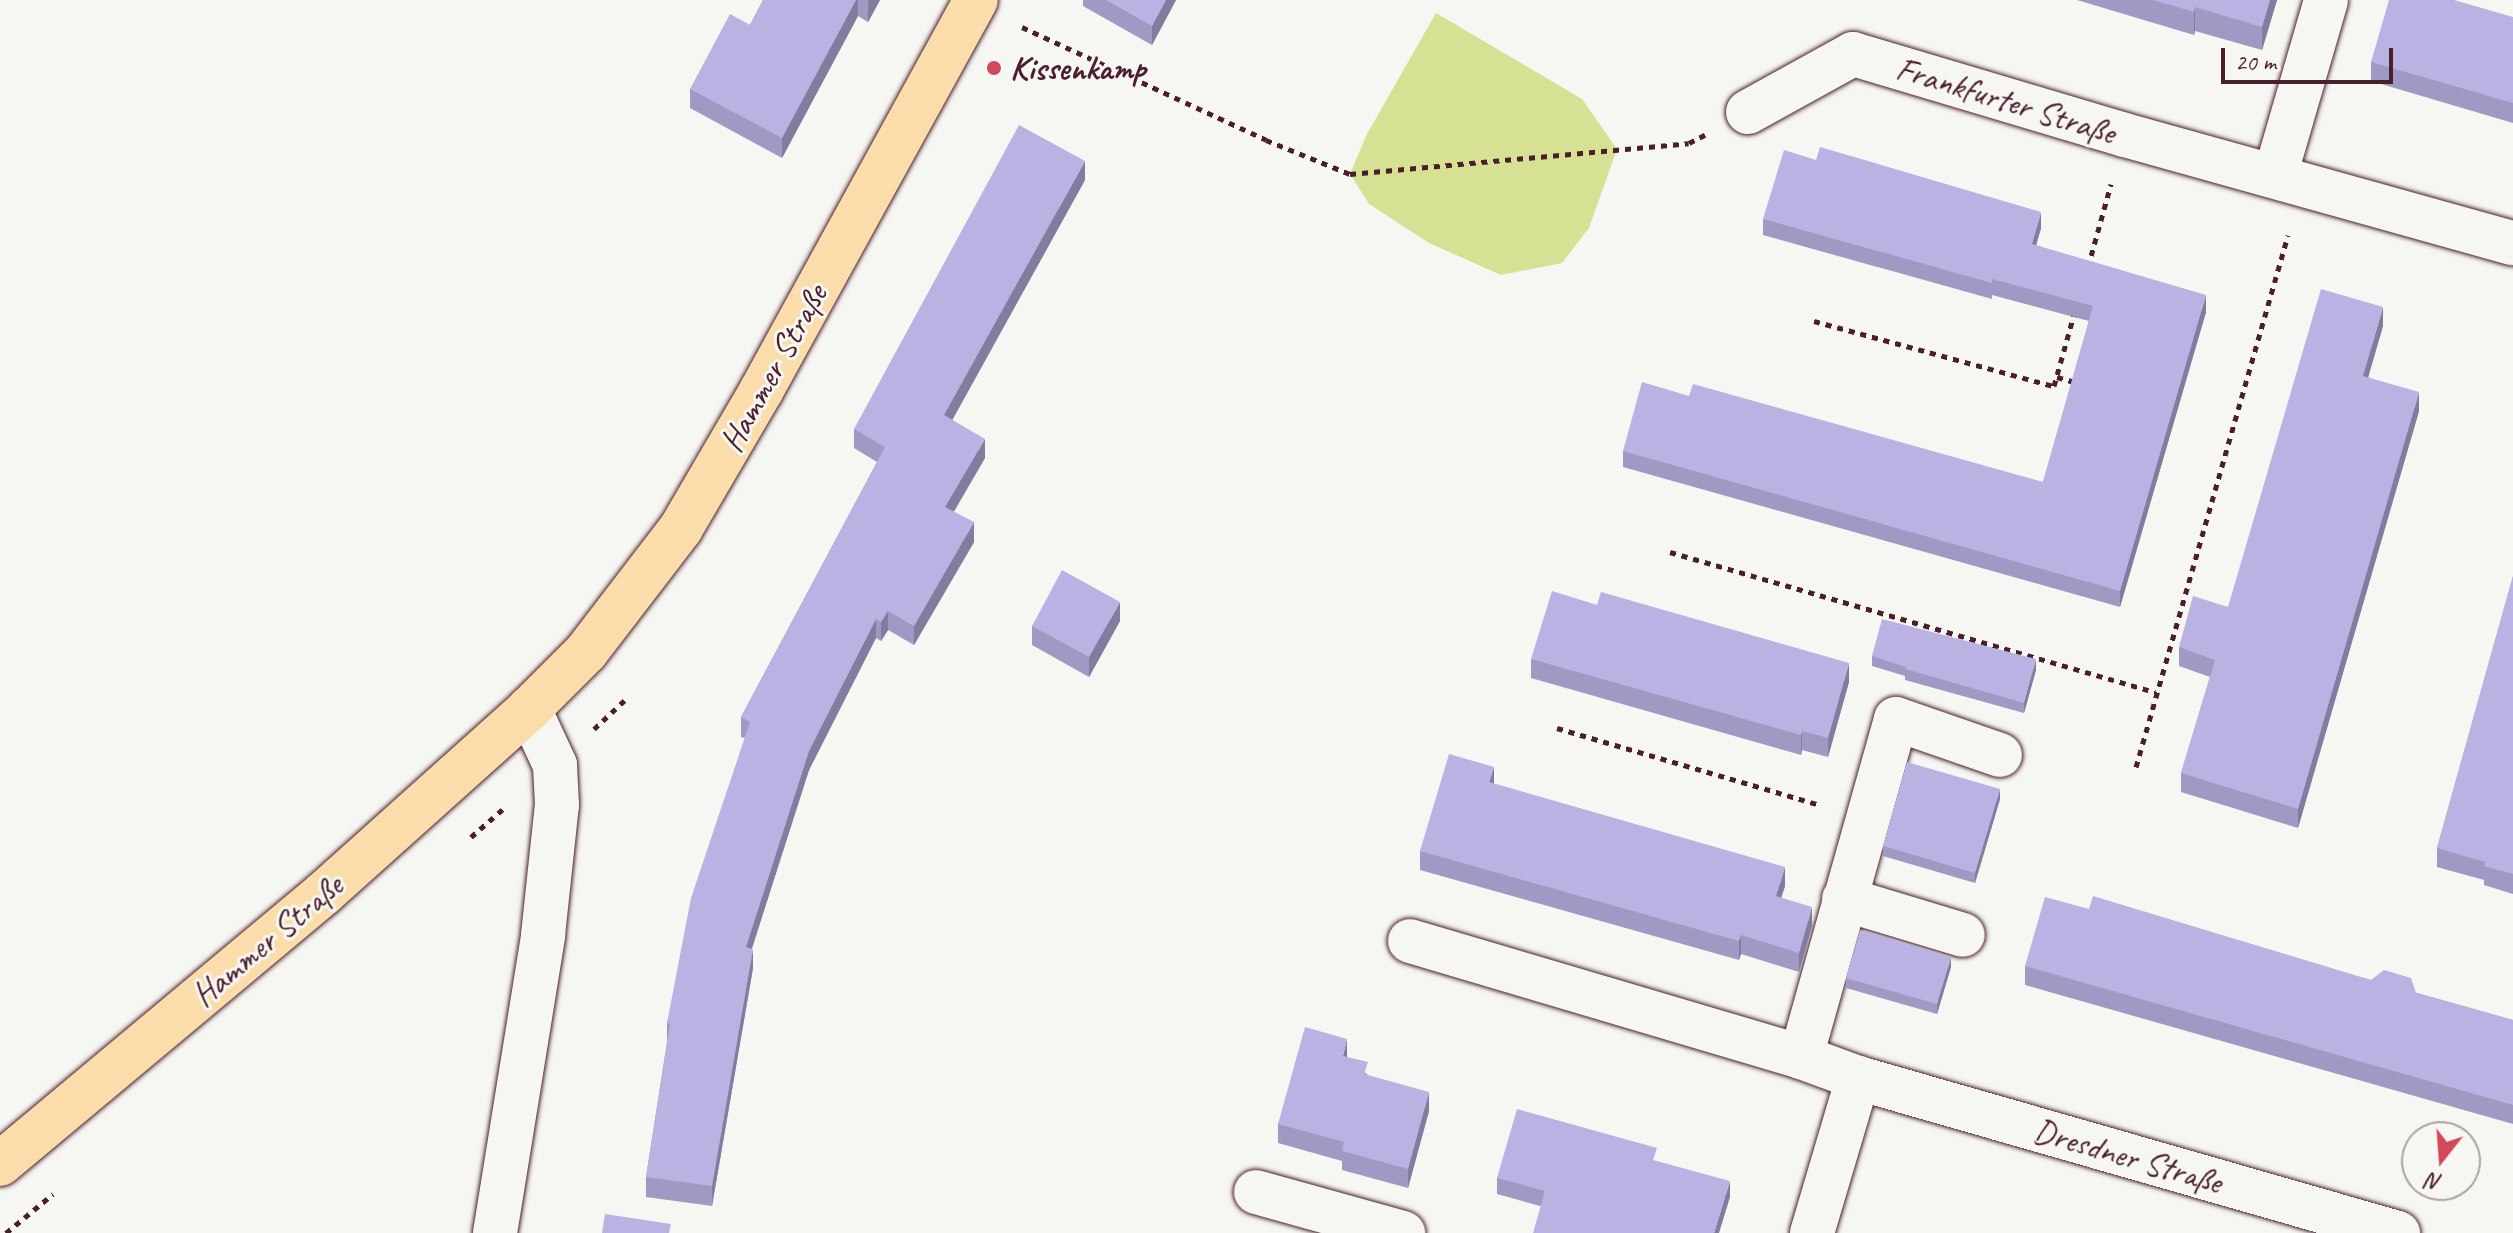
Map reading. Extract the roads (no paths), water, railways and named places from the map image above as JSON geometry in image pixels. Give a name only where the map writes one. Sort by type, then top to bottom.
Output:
[{"type":"main road","name":"Hammer Straße","points":[[0,1164],[323,894],[529,709],[586,652],[681,528],[761,391],[975,2]]},
{"type":"street","points":[[2289,180],[2326,0]]},
{"type":"street","name":"Frankfurter Straße","points":[[1748,112],[1853,54],[2125,135],[2513,243]]},
{"type":"street","points":[[495,1233],[543,935],[557,805],[555,765],[529,709]]},
{"type":"street","points":[[1801,1057],[1896,719],[2000,755]]},
{"type":"street","points":[[1844,899],[1963,935]]},
{"type":"street","name":"Dresdner Straße","points":[[1410,941],[1801,1057],[1858,1078],[2398,1233]]},
{"type":"street","points":[[1812,1233],[1858,1078]]},
{"type":"street","points":[[1256,1192],[1403,1233]]},
{"type":"place","name":"Kissenkamp","points":[[994,68]]}]
